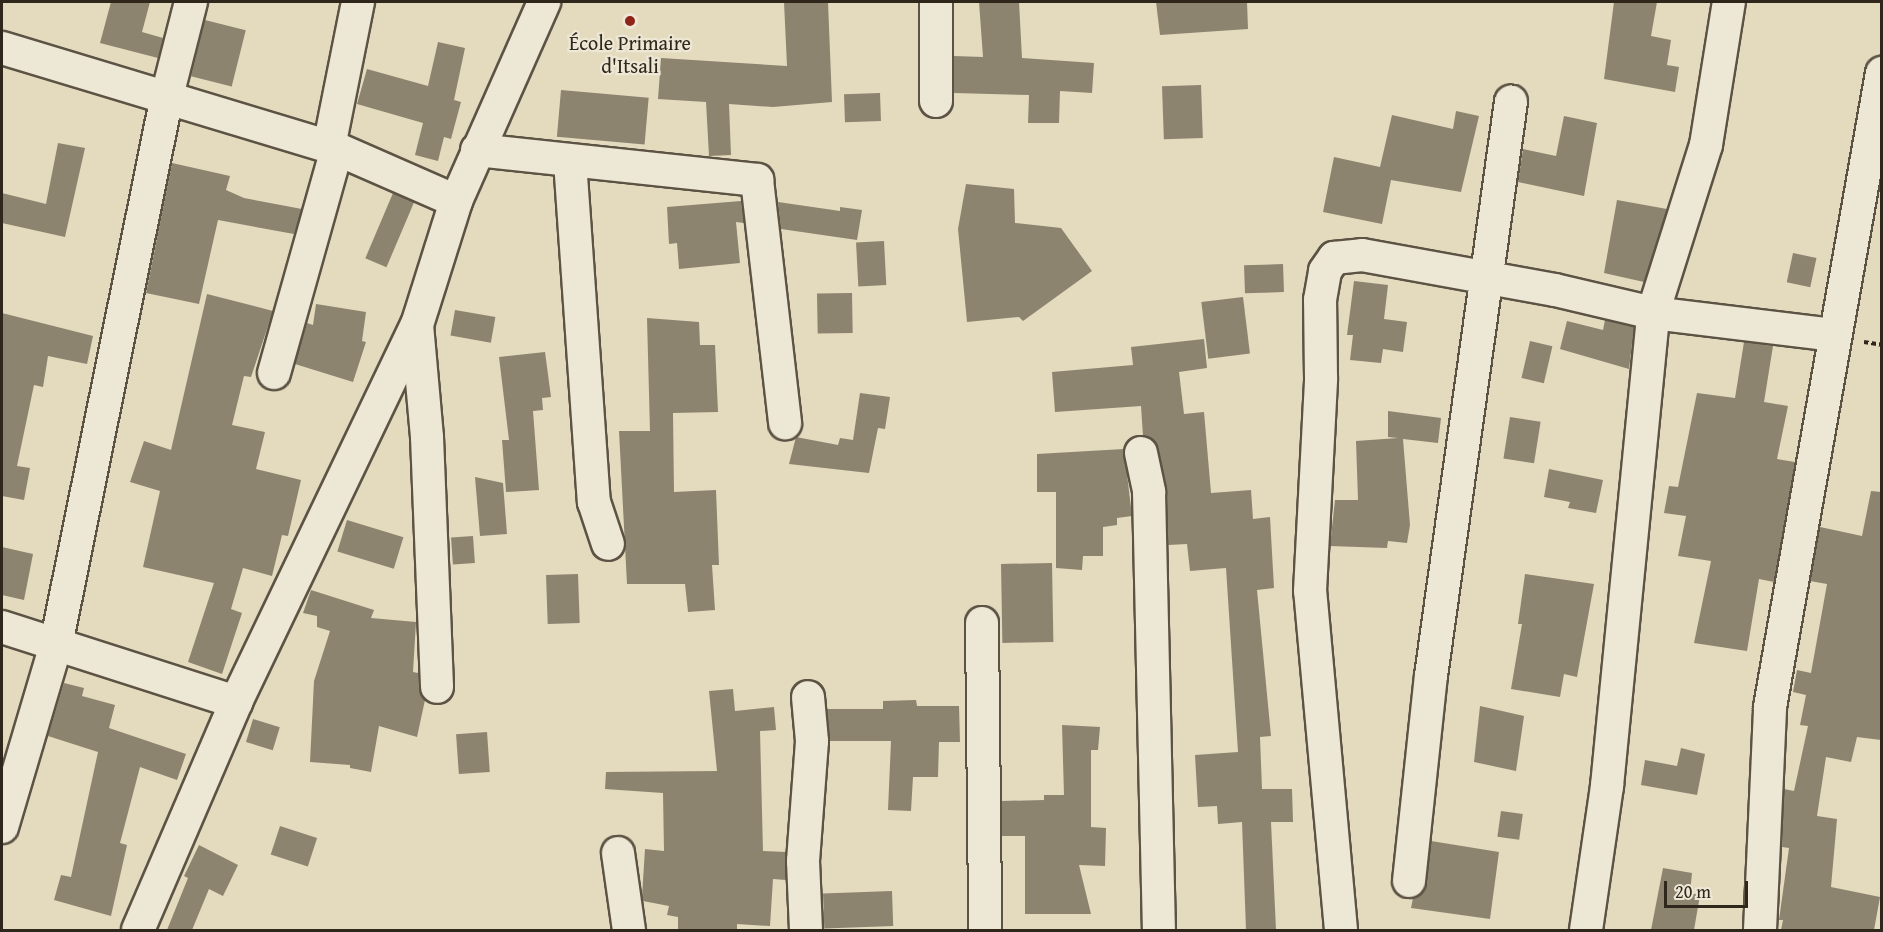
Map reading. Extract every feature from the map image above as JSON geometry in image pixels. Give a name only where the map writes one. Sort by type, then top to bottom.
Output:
[{"type":"street","points":[[2,827],[56,645],[167,96],[191,2]]},
{"type":"street","points":[[274,373],[333,148],[358,2]]},
{"type":"street","points":[[138,930],[236,702],[417,325],[456,201],[544,2]]},
{"type":"street","points":[[936,2],[936,101]]},
{"type":"street","points":[[1586,930],[1607,786],[1653,313],[1706,144],[1729,2]]},
{"type":"street","points":[[2,48],[333,148],[456,201]]},
{"type":"street","points":[[1760,930],[1770,707],[1881,73]]},
{"type":"street","points":[[1409,881],[1432,665],[1488,280],[1511,102]]},
{"type":"street","points":[[477,150],[757,180],[785,423]]},
{"type":"street","points":[[570,161],[594,502],[608,544]]},
{"type":"street","points":[[1341,930],[1310,591],[1320,378],[1320,300],[1325,271],[1334,258],[1362,255],[1488,280],[1555,290],[1653,313],[1834,335]]},
{"type":"street","points":[[417,325],[427,437],[437,687]]},
{"type":"street","points":[[1141,453],[1149,492],[1159,930]]},
{"type":"street","points":[[982,623],[985,930]]},
{"type":"street","points":[[2,627],[236,702]]},
{"type":"street","points":[[806,930],[803,861],[812,741],[808,697]]},
{"type":"street","points":[[618,853],[629,930]]},
{"type":"building","points":[[111,2],[150,2],[142,32],[163,38],[158,58],[100,43]]},
{"type":"building","points":[[784,2],[828,2],[832,102],[773,107],[729,104],[731,155],[709,156],[706,102],[658,99],[661,58],[787,66]]},
{"type":"building","points":[[979,2],[1019,2],[1022,58],[1094,63],[1092,93],[1060,91],[1059,123],[1028,123],[1029,95],[954,93],[954,56],[983,57]]},
{"type":"building","points":[[1156,2],[1247,2],[1248,29],[1160,35]]},
{"type":"building","points":[[1614,2],[1657,2],[1651,36],[1671,40],[1667,65],[1679,67],[1675,92],[1604,79]]},
{"type":"building","points":[[205,20],[246,30],[232,86],[191,76]]},
{"type":"building","points":[[438,42],[465,48],[454,100],[461,102],[451,139],[444,137],[438,161],[415,155],[423,123],[357,104],[367,69],[428,86]]},
{"type":"building","points":[[1201,85],[1203,138],[1164,139],[1162,86]]},
{"type":"building","points":[[561,90],[649,98],[645,144],[557,137]]},
{"type":"building","points":[[880,93],[881,121],[845,122],[844,94]]},
{"type":"building","points":[[1456,111],[1479,116],[1461,192],[1391,180],[1382,224],[1323,212],[1334,157],[1380,167],[1392,115],[1453,129]]},
{"type":"building","points":[[1564,116],[1597,123],[1584,196],[1518,182],[1523,149],[1556,156]]},
{"type":"building","points":[[58,143],[85,148],[65,237],[2,223],[2,193],[46,204]]},
{"type":"building","points":[[172,163],[230,176],[226,190],[244,198],[302,209],[294,234],[218,220],[199,304],[146,293]]},
{"type":"building","points":[[966,184],[1014,189],[1015,223],[1061,228],[1092,271],[1023,321],[1019,317],[967,322],[958,229]]},
{"type":"building","points":[[393,193],[414,202],[386,267],[365,258]]},
{"type":"building","points":[[1617,200],[1667,209],[1644,282],[1604,273]]},
{"type":"building","points":[[741,201],[744,223],[736,222],[740,263],[679,269],[677,243],[669,244],[667,207]]},
{"type":"building","points":[[778,202],[840,211],[840,207],[862,210],[857,240],[781,229]]},
{"type":"building","points":[[884,241],[886,285],[858,286],[856,242]]},
{"type":"building","points":[[1793,253],[1816,258],[1810,287],[1787,282]]},
{"type":"building","points":[[1283,264],[1284,292],[1245,293],[1244,265]]},
{"type":"building","points":[[1354,281],[1388,285],[1384,319],[1407,322],[1403,352],[1383,349],[1381,363],[1350,360],[1353,335],[1347,335]]},
{"type":"building","points":[[852,293],[853,333],[818,334],[817,294]]},
{"type":"building","points":[[207,294],[273,311],[251,377],[244,376],[232,425],[265,432],[256,469],[301,480],[288,536],[282,535],[272,576],[243,568],[231,609],[242,613],[222,674],[188,662],[214,583],[143,567],[160,491],[130,482],[144,441],[171,450]]},
{"type":"building","points":[[1243,297],[1250,354],[1208,359],[1201,302]]},
{"type":"building","points":[[316,304],[366,312],[362,341],[366,342],[353,382],[295,364],[307,323],[313,325]]},
{"type":"building","points":[[455,310],[495,317],[491,343],[450,336]]},
{"type":"building","points":[[2,313],[93,336],[87,364],[48,356],[43,387],[34,385],[17,466],[30,468],[24,500],[2,496]]},
{"type":"building","points":[[647,318],[699,322],[700,345],[715,345],[718,412],[673,413],[674,492],[716,490],[719,565],[712,565],[715,610],[688,612],[685,584],[627,584],[619,431],[650,431]]},
{"type":"building","points":[[1605,320],[1634,327],[1629,369],[1560,349],[1567,321],[1603,330]]},
{"type":"building","points":[[1204,339],[1207,368],[1179,372],[1184,414],[1204,412],[1211,493],[1251,490],[1253,519],[1270,517],[1274,588],[1257,590],[1271,736],[1260,737],[1262,789],[1292,789],[1293,822],[1271,822],[1276,930],[1246,930],[1242,822],[1218,824],[1217,806],[1198,807],[1195,755],[1238,752],[1226,568],[1190,571],[1187,544],[1168,545],[1167,488],[1158,449],[1154,441],[1143,436],[1141,406],[1055,412],[1052,372],[1133,365],[1131,347]]},
{"type":"building","points":[[1530,341],[1552,346],[1544,383],[1521,378]]},
{"type":"building","points":[[1744,342],[1773,346],[1764,402],[1788,406],[1777,459],[1795,462],[1774,582],[1759,579],[1747,651],[1694,643],[1711,561],[1678,556],[1686,516],[1664,513],[1669,486],[1678,487],[1697,393],[1735,398]]},
{"type":"building","points":[[545,352],[551,397],[542,398],[543,410],[533,411],[539,490],[506,492],[502,440],[509,440],[499,357]]},
{"type":"building","points":[[860,393],[890,397],[885,429],[878,428],[869,473],[789,464],[796,437],[838,445],[840,438],[853,440]]},
{"type":"building","points":[[1388,411],[1441,418],[1438,443],[1403,439],[1410,525],[1407,543],[1388,541],[1387,548],[1330,546],[1335,500],[1358,500],[1356,441],[1398,438],[1388,437]]},
{"type":"building","points":[[1510,417],[1541,422],[1534,463],[1503,458]]},
{"type":"building","points":[[1124,449],[1132,516],[1117,518],[1117,525],[1103,527],[1103,556],[1083,556],[1082,570],[1056,568],[1056,492],[1037,492],[1037,454]]},
{"type":"building","points":[[1549,469],[1603,480],[1596,513],[1568,508],[1570,502],[1544,497]]},
{"type":"building","points":[[475,477],[503,483],[507,534],[480,536]]},
{"type":"building","points":[[1871,491],[1881,492],[1881,740],[1857,737],[1851,762],[1826,757],[1817,816],[1837,819],[1831,887],[1880,897],[1874,930],[1781,930],[1783,920],[1779,920],[1789,848],[1782,847],[1784,789],[1794,791],[1808,726],[1800,725],[1806,695],[1793,692],[1797,670],[1811,673],[1827,584],[1810,581],[1820,527],[1862,536]]},
{"type":"building","points":[[347,520],[403,537],[394,569],[337,552]]},
{"type":"building","points":[[473,536],[475,563],[453,564],[451,538]]},
{"type":"building","points":[[2,547],[33,554],[24,600],[2,595]]},
{"type":"building","points":[[1052,563],[1053,642],[1002,643],[1001,564]]},
{"type":"building","points":[[578,574],[580,623],[548,624],[546,575]]},
{"type":"building","points":[[1525,574],[1594,584],[1577,677],[1564,674],[1560,697],[1511,689],[1522,624],[1518,624]]},
{"type":"building","points":[[311,590],[374,610],[371,618],[416,622],[413,672],[418,673],[419,688],[425,700],[417,737],[379,726],[371,772],[350,768],[350,765],[310,762],[314,681],[330,631],[317,627],[317,616],[303,613]]},
{"type":"building","points":[[64,683],[84,688],[82,696],[115,705],[109,728],[186,754],[177,780],[140,767],[120,843],[127,845],[111,916],[54,900],[61,875],[71,877],[98,752],[48,736]]},
{"type":"building","points":[[733,689],[735,711],[774,707],[776,730],[760,731],[763,851],[786,852],[786,880],[773,879],[770,926],[737,924],[737,930],[678,930],[678,917],[667,915],[669,906],[643,901],[642,896],[645,849],[664,851],[663,793],[605,789],[606,772],[717,771],[709,691]]},
{"type":"building","points":[[916,700],[917,706],[959,706],[960,742],[939,742],[938,777],[913,777],[911,811],[888,810],[891,741],[830,741],[827,709],[883,709],[883,701]]},
{"type":"building","points":[[1480,706],[1524,716],[1516,771],[1474,762]]},
{"type":"building","points":[[253,719],[280,727],[273,750],[246,742]]},
{"type":"building","points":[[1062,725],[1100,727],[1098,750],[1091,750],[1091,827],[1106,828],[1105,866],[1079,865],[1091,914],[1025,914],[1025,836],[1002,836],[1002,801],[1044,800],[1044,795],[1064,795]]},
{"type":"building","points":[[487,732],[490,772],[459,774],[456,734]]},
{"type":"building","points":[[1681,748],[1705,754],[1697,795],[1641,785],[1645,760],[1677,766]]},
{"type":"building","points":[[1501,811],[1523,814],[1519,840],[1497,837]]},
{"type":"building","points":[[280,826],[317,838],[308,867],[271,855]]},
{"type":"building","points":[[1431,841],[1499,852],[1490,919],[1411,908],[1413,898],[1423,892],[1427,883]]},
{"type":"building","points":[[199,845],[238,865],[223,896],[209,889],[192,930],[167,930],[188,878],[184,876]]},
{"type":"building","points":[[1663,868],[1692,873],[1690,893],[1700,895],[1694,930],[1651,930]]},
{"type":"building","points":[[892,891],[893,926],[824,928],[823,893]]},
{"type":"place","name":"École Primaire d'Itsali","points":[[630,21]]}]
